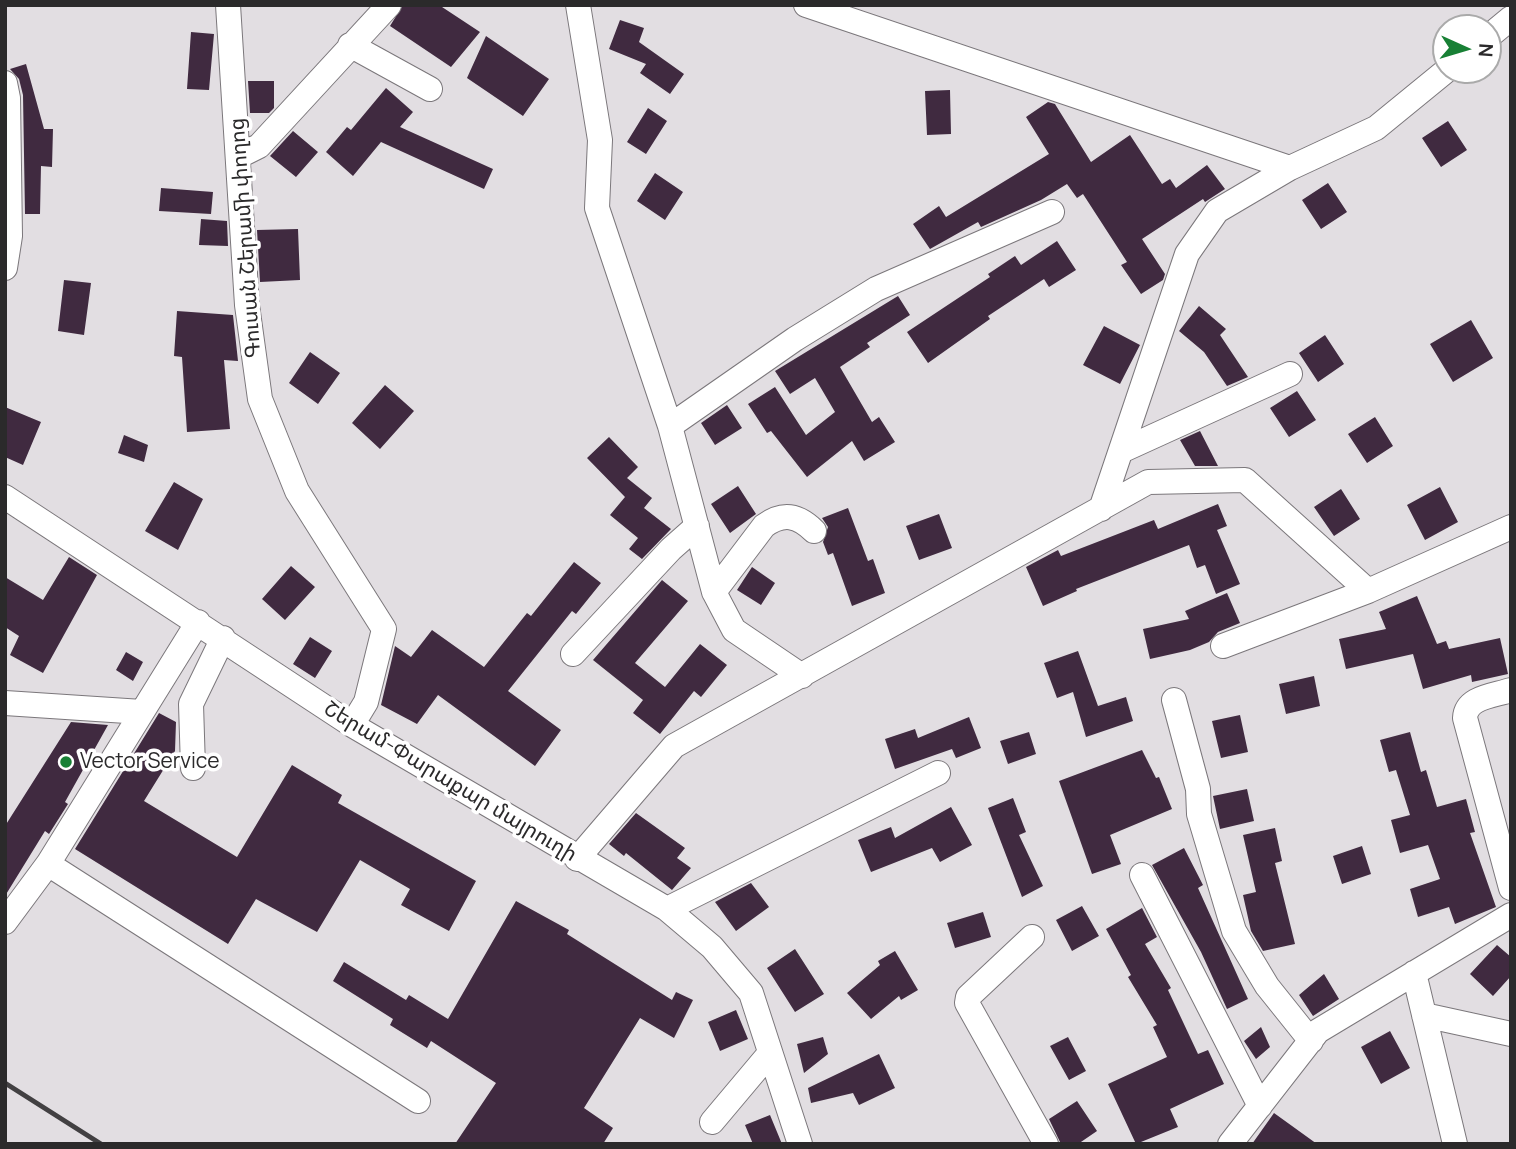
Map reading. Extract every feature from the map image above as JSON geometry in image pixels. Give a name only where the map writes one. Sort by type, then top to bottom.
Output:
[{"type":"street","name":"Գուսան Շերամի փողոց","points":[[228,5],[247,304],[260,399],[297,491],[384,629],[366,702],[352,725]]},
{"type":"street","points":[[239,156],[259,146],[389,5]]},
{"type":"street","points":[[578,5],[600,140],[597,208],[625,301],[670,426],[714,592],[734,630],[802,676]]},
{"type":"street","points":[[806,5],[1290,167]]},
{"type":"street","points":[[350,45],[430,89]]},
{"type":"street","points":[[1101,509],[1187,254],[1217,211],[1290,167],[1376,128],[1432,82]]},
{"type":"street","points":[[5,83],[8,98],[10,236],[5,268]]},
{"type":"street","points":[[670,426],[795,339],[876,289],[1052,212]]},
{"type":"street","points":[[1121,451],[1290,374]]},
{"type":"street","points":[[577,859],[674,746],[1148,482],[1245,480],[1368,591]]},
{"type":"street","name":"Շերամ-Փարաքար մայրուղի","points":[[5,497],[352,725],[577,859],[667,909],[712,947],[751,993],[800,1144]]},
{"type":"street","points":[[714,592],[764,526],[774,519],[782,516],[802,519],[814,531]]},
{"type":"street","points":[[573,654],[671,549],[697,526]]},
{"type":"street","points":[[1223,646],[1368,591],[1511,527]]},
{"type":"street","points":[[5,922],[48,864],[198,622]]},
{"type":"street","points":[[193,768],[191,704],[223,638]]},
{"type":"street","points":[[1511,690],[1471,703],[1465,709],[1465,718],[1511,888]]},
{"type":"street","points":[[1174,700],[1198,789],[1199,814],[1234,931],[1267,986],[1311,1041]]},
{"type":"street","points":[[5,704],[142,712]]},
{"type":"street","points":[[667,909],[938,773]]},
{"type":"street","points":[[48,864],[418,1101]]},
{"type":"street","points":[[1142,875],[1260,1106]]},
{"type":"street","points":[[1230,1144],[1318,1031],[1511,915]]},
{"type":"street","points":[[1032,937],[968,997],[967,1003],[1046,1144]]},
{"type":"street","points":[[1414,973],[1455,1144]]},
{"type":"street","points":[[1424,1015],[1511,1034]]},
{"type":"street","points":[[712,1122],[770,1054]]},
{"type":"building","points":[[403,5],[439,5],[480,32],[451,67],[390,26]]},
{"type":"building","points":[[620,20],[644,28],[639,42],[684,74],[670,94],[640,73],[646,64],[609,49]]},
{"type":"building","points":[[191,32],[214,34],[209,90],[187,89]]},
{"type":"building","points":[[486,36],[549,79],[523,116],[467,78]]},
{"type":"building","points":[[26,64],[44,129],[53,129],[52,167],[41,166],[40,214],[25,214],[23,95],[19,79],[10,69]]},
{"type":"building","points":[[248,81],[274,81],[274,108],[269,113],[250,113]]},
{"type":"building","points":[[386,88],[413,112],[400,127],[493,169],[484,189],[381,142],[353,176],[326,152],[347,127],[351,130]]},
{"type":"building","points":[[950,90],[951,134],[927,135],[925,91]]},
{"type":"building","points":[[1048,102],[1055,104],[1091,162],[1130,135],[1162,184],[1170,179],[1176,188],[1207,165],[1225,189],[1205,202],[1203,199],[1142,239],[1165,274],[1163,280],[1141,294],[1121,265],[1127,262],[1083,194],[1077,198],[1067,184],[1041,200],[981,227],[978,222],[930,249],[913,224],[939,206],[946,217],[1049,154],[1026,117]]},
{"type":"building","points":[[648,108],[667,121],[646,154],[627,142]]},
{"type":"building","points":[[1448,121],[1467,150],[1441,167],[1422,138]]},
{"type":"building","points":[[293,131],[318,152],[296,177],[270,156]]},
{"type":"building","points":[[655,173],[683,192],[665,220],[637,201]]},
{"type":"building","points":[[1328,183],[1347,212],[1321,229],[1302,200]]},
{"type":"building","points":[[161,188],[213,192],[211,214],[159,211]]},
{"type":"building","points":[[201,219],[227,221],[228,246],[199,245]]},
{"type":"building","points":[[298,229],[300,280],[260,282],[257,230]]},
{"type":"building","points":[[1057,241],[1076,270],[1049,287],[1044,279],[988,316],[990,319],[928,363],[907,332],[990,277],[988,274],[1015,256],[1021,265]]},
{"type":"building","points":[[64,280],[91,283],[84,335],[58,331]]},
{"type":"building","points":[[898,296],[910,315],[867,343],[870,347],[840,367],[872,422],[879,417],[895,442],[864,461],[852,441],[807,477],[771,431],[767,433],[748,404],[775,387],[806,435],[835,412],[815,378],[790,394],[775,371]]},
{"type":"building","points":[[1199,306],[1226,329],[1220,335],[1248,377],[1227,386],[1204,352],[1179,331]]},
{"type":"building","points":[[177,311],[233,315],[238,361],[224,360],[230,429],[187,432],[182,357],[174,356]]},
{"type":"building","points":[[1471,320],[1493,358],[1453,382],[1430,344]]},
{"type":"building","points":[[1104,326],[1140,345],[1120,384],[1083,365]]},
{"type":"building","points":[[1325,335],[1344,364],[1318,382],[1299,353]]},
{"type":"building","points":[[310,352],[340,373],[318,404],[289,383]]},
{"type":"building","points":[[385,385],[414,411],[380,449],[352,423]]},
{"type":"building","points":[[1297,391],[1316,420],[1289,437],[1270,408]]},
{"type":"building","points":[[727,405],[742,428],[715,445],[701,423]]},
{"type":"building","points":[[5,407],[41,422],[23,465],[5,457]]},
{"type":"building","points":[[1375,417],[1393,446],[1367,463],[1348,434]]},
{"type":"building","points":[[1200,431],[1218,466],[1195,466],[1180,440]]},
{"type":"building","points":[[124,435],[148,445],[144,462],[118,453]]},
{"type":"building","points":[[609,437],[638,467],[627,478],[652,498],[644,508],[671,529],[642,559],[629,549],[638,538],[610,515],[625,497],[587,458]]},
{"type":"building","points":[[174,482],[203,499],[178,550],[145,531]]},
{"type":"building","points":[[738,486],[756,514],[730,533],[711,504]]},
{"type":"building","points":[[1440,487],[1458,522],[1425,540],[1407,505]]},
{"type":"building","points":[[1341,489],[1360,519],[1334,536],[1314,507]]},
{"type":"building","points":[[1218,504],[1227,526],[1217,530],[1240,584],[1216,594],[1205,565],[1197,568],[1189,545],[1076,589],[1077,591],[1043,606],[1026,567],[1058,550],[1061,556],[1154,520],[1158,529]]},
{"type":"building","points":[[848,508],[868,561],[873,559],[885,593],[852,606],[833,553],[828,555],[823,542],[828,527],[822,518]]},
{"type":"building","points":[[939,514],[952,548],[919,560],[906,526]]},
{"type":"building","points":[[69,557],[97,575],[43,673],[10,655],[19,636],[5,627],[5,577],[43,600]]},
{"type":"building","points":[[574,562],[601,583],[576,614],[572,611],[508,691],[561,730],[535,766],[438,695],[417,724],[381,705],[395,646],[411,657],[432,630],[484,667],[527,613],[531,616]]},
{"type":"building","points":[[291,566],[315,587],[285,620],[262,599]]},
{"type":"building","points":[[752,567],[775,583],[761,605],[737,590]]},
{"type":"building","points":[[662,580],[688,601],[635,663],[665,687],[700,644],[727,665],[701,697],[694,691],[660,734],[633,713],[643,700],[593,660]]},
{"type":"building","points":[[1227,593],[1240,623],[1218,632],[1209,642],[1190,650],[1150,659],[1143,629],[1189,619],[1185,611]]},
{"type":"building","points":[[1417,596],[1437,644],[1446,641],[1449,649],[1500,638],[1508,674],[1472,682],[1471,675],[1423,689],[1413,654],[1346,669],[1339,639],[1386,629],[1379,612]]},
{"type":"building","points":[[310,637],[332,651],[315,678],[293,664]]},
{"type":"building","points":[[1078,651],[1098,706],[1126,697],[1133,721],[1086,737],[1073,692],[1057,698],[1044,663]]},
{"type":"building","points":[[126,652],[143,662],[133,681],[116,670]]},
{"type":"building","points":[[1314,676],[1320,706],[1286,714],[1279,684]]},
{"type":"building","points":[[159,713],[176,722],[175,751],[144,801],[237,857],[292,765],[342,795],[338,803],[476,881],[449,931],[401,905],[410,889],[360,860],[317,932],[256,899],[228,944],[75,849]]},
{"type":"building","points":[[1240,715],[1248,752],[1221,758],[1212,721]]},
{"type":"building","points":[[969,717],[981,748],[956,758],[952,749],[895,769],[885,739],[915,729],[918,738]]},
{"type":"building","name":"Vector Service","points":[[71,722],[108,725],[65,802],[68,804],[49,834],[45,831],[5,896],[5,826]]},
{"type":"building","points":[[1029,732],[1036,754],[1008,764],[1000,741]]},
{"type":"building","points":[[1410,732],[1421,772],[1426,770],[1437,807],[1466,799],[1475,832],[1470,833],[1496,907],[1455,924],[1449,907],[1418,917],[1410,889],[1440,879],[1428,845],[1400,853],[1391,820],[1410,815],[1396,770],[1389,772],[1380,740]]},
{"type":"building","points":[[1142,750],[1156,778],[1159,777],[1172,809],[1110,835],[1121,864],[1092,874],[1059,781]]},
{"type":"building","points":[[1247,789],[1254,821],[1220,829],[1213,796]]},
{"type":"building","points":[[1013,798],[1026,832],[1019,835],[1043,886],[1022,897],[988,808]]},
{"type":"building","points":[[951,807],[972,845],[940,862],[932,848],[871,872],[858,840],[891,827],[895,838]]},
{"type":"building","points":[[636,813],[685,848],[677,858],[691,868],[672,890],[626,853],[624,856],[609,844]]},
{"type":"building","points":[[1275,828],[1282,861],[1275,863],[1295,944],[1263,951],[1251,931],[1243,895],[1256,892],[1243,835]]},
{"type":"building","points":[[1362,846],[1371,874],[1342,884],[1333,856]]},
{"type":"building","points":[[1184,848],[1203,885],[1198,888],[1248,999],[1227,1009],[1201,952],[1152,865]]},
{"type":"building","points":[[751,883],[769,907],[736,931],[715,902]]},
{"type":"building","points":[[516,901],[569,930],[567,934],[672,1000],[676,992],[693,1000],[674,1038],[640,1018],[584,1108],[613,1128],[603,1144],[455,1144],[496,1083],[431,1041],[427,1048],[390,1025],[393,1019],[333,981],[344,962],[406,1000],[409,995],[448,1019]]},
{"type":"building","points":[[1082,906],[1099,936],[1072,951],[1056,920]]},
{"type":"building","points":[[1142,908],[1157,937],[1145,944],[1171,988],[1168,990],[1198,1054],[1208,1050],[1224,1084],[1170,1109],[1178,1127],[1136,1144],[1108,1084],[1167,1057],[1153,1027],[1157,1025],[1128,977],[1131,975],[1106,929]]},
{"type":"building","points":[[983,912],[991,937],[955,948],[947,923]]},
{"type":"building","points":[[1497,945],[1511,957],[1511,976],[1493,996],[1470,974]]},
{"type":"building","points":[[795,949],[824,994],[795,1012],[767,968]]},
{"type":"building","points":[[895,951],[918,990],[901,1000],[899,996],[871,1019],[847,993],[880,965],[878,961]]},
{"type":"building","points":[[1324,974],[1339,999],[1313,1016],[1299,995]]},
{"type":"building","points":[[736,1010],[748,1039],[720,1051],[708,1022]]},
{"type":"building","points":[[1261,1027],[1270,1047],[1256,1059],[1244,1041]]},
{"type":"building","points":[[1390,1031],[1410,1068],[1381,1084],[1361,1047]]},
{"type":"building","points":[[823,1037],[828,1054],[804,1073],[797,1044]]},
{"type":"building","points":[[1068,1037],[1086,1071],[1069,1080],[1050,1046]]},
{"type":"building","points":[[879,1054],[895,1088],[859,1105],[853,1093],[811,1103],[808,1088]]},
{"type":"building","points":[[1077,1101],[1097,1131],[1078,1144],[1061,1144],[1049,1119]]},
{"type":"building","points":[[1274,1113],[1317,1144],[1252,1144]]},
{"type":"building","points":[[770,1115],[782,1144],[753,1144],[745,1125]]},
{"type":"railway","points":[[5,1083],[101,1144]]},
{"type":"place","name":"Vector Service","points":[[66,762]]}]
